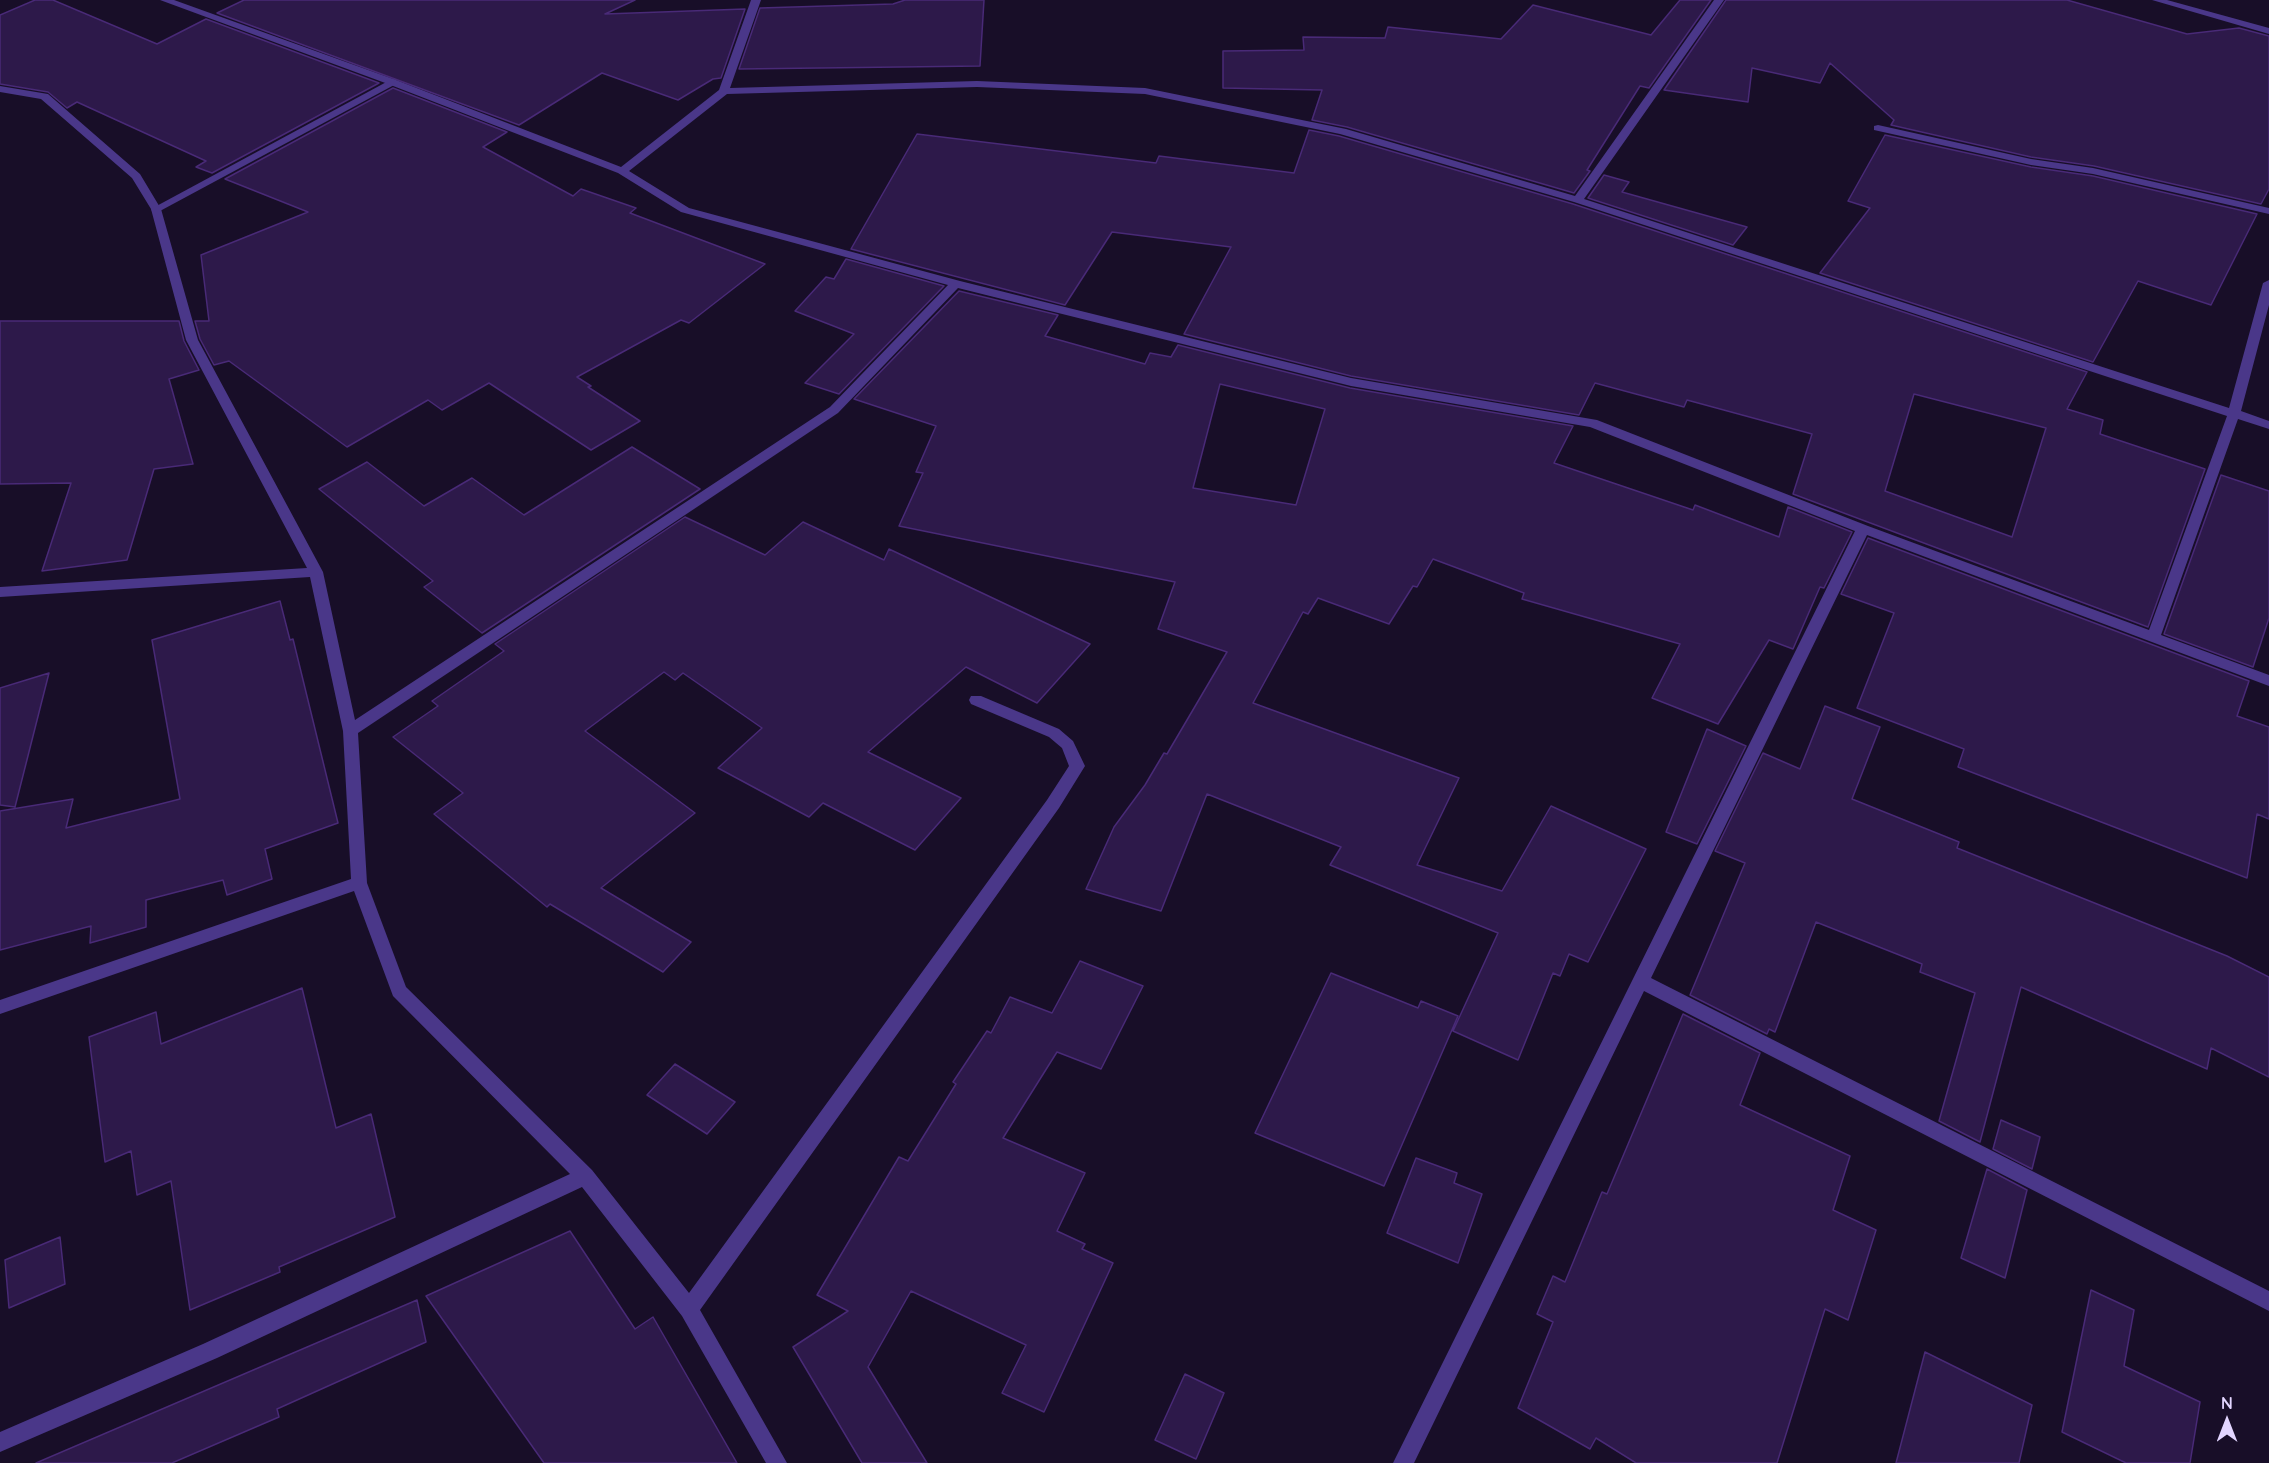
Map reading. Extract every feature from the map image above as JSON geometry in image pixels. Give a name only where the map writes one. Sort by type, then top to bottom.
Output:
[{"type":"street","points":[[165,0],[392,82],[622,171],[685,210],[956,284],[1351,382],[1593,423],[1863,529],[2269,681]]},
{"type":"street","points":[[622,171],[724,92],[756,0]]},
{"type":"street","points":[[1578,200],[1719,0]]},
{"type":"street","points":[[2157,0],[2269,31]]},
{"type":"street","points":[[156,209],[392,82]]},
{"type":"street","points":[[724,92],[977,84],[1145,91],[1342,131],[1578,200],[2269,424]]},
{"type":"street","points":[[0,89],[44,96],[136,177],[156,209],[192,340],[316,572],[351,731],[359,883],[399,991],[585,1176],[689,1309],[777,1463]]},
{"type":"street","points":[[1878,128],[2031,162],[2093,171],[2269,212]]},
{"type":"street","points":[[2153,638],[2234,413],[2269,283]]},
{"type":"street","points":[[351,731],[834,410],[956,284]]},
{"type":"street","points":[[1403,1463],[1863,529]]},
{"type":"street","points":[[0,592],[316,572]]},
{"type":"street","points":[[689,1309],[1053,804],[1077,766],[1068,745],[1054,734],[976,700]]},
{"type":"street","points":[[0,1007],[359,883]]},
{"type":"street","points":[[1640,981],[2269,1301]]},
{"type":"street","points":[[0,1442],[210,1351],[585,1176]]},
{"type":"building","points":[[35,0],[53,0],[157,44],[206,19],[379,83],[212,173],[196,167],[206,161],[77,102],[67,108],[48,92],[0,84],[0,15]]},
{"type":"building","points":[[244,0],[635,0],[605,14],[745,9],[721,78],[713,79],[678,100],[602,73],[519,125],[217,13]]},
{"type":"building","points":[[905,0],[984,0],[980,66],[739,69],[760,8],[893,4]]},
{"type":"building","points":[[1680,0],[1711,0],[1649,88],[1640,86],[1587,170],[1590,171],[1574,193],[1347,127],[1312,120],[1322,90],[1223,88],[1223,51],[1304,50],[1303,37],[1385,38],[1388,27],[1501,39],[1533,5],[1651,35]]},
{"type":"building","points":[[1726,0],[2067,0],[2187,34],[2239,28],[2269,36],[2269,189],[2261,204],[2094,166],[2031,157],[1891,125],[1894,120],[1830,63],[1820,83],[1752,68],[1748,102],[1664,90]]},
{"type":"building","points":[[393,88],[507,132],[483,147],[573,196],[581,189],[636,208],[630,213],[765,264],[689,323],[681,320],[577,377],[591,386],[588,387],[640,421],[591,450],[489,383],[442,410],[428,400],[347,447],[229,361],[214,365],[200,339],[195,321],[209,321],[201,255],[308,212],[225,179]]},
{"type":"building","points":[[1309,130],[1339,136],[1573,204],[2087,372],[2067,409],[2103,420],[2100,434],[2205,469],[2148,627],[1793,494],[1812,434],[1687,400],[1684,407],[1595,383],[1579,415],[1351,376],[1184,334],[1231,247],[1112,232],[1065,305],[851,249],[917,134],[1156,163],[1159,156],[1294,173]],"holes":[[[1914,394],[2046,428],[2012,537],[1885,491]]]},
{"type":"building","points":[[1885,135],[2031,167],[2093,176],[2257,214],[2211,305],[2138,281],[2093,362],[1820,273],[1870,208],[1848,201]]},
{"type":"building","points":[[1604,175],[1629,182],[1622,192],[1747,227],[1733,245],[1588,198]]},
{"type":"building","points":[[846,259],[944,286],[839,394],[805,383],[854,334],[795,311],[826,277],[834,279]]},
{"type":"building","points":[[959,291],[1058,315],[1045,336],[1145,364],[1150,353],[1171,357],[1178,345],[1350,388],[1573,426],[1554,463],[1693,510],[1695,505],[1779,537],[1788,507],[1852,532],[1824,588],[1820,587],[1793,649],[1769,640],[1718,724],[1652,698],[1680,644],[1522,599],[1524,593],[1433,559],[1417,587],[1413,586],[1389,624],[1318,598],[1308,614],[1303,612],[1253,703],[1459,778],[1417,865],[1502,891],[1551,806],[1646,849],[1588,962],[1569,954],[1560,976],[1553,973],[1518,1060],[1453,1031],[1498,933],[1330,865],[1341,847],[1207,794],[1161,911],[1086,889],[1114,827],[1145,785],[1164,753],[1167,754],[1227,652],[1158,629],[1175,582],[899,526],[923,473],[916,472],[936,426],[854,399]],"holes":[[[1220,384],[1325,409],[1296,505],[1193,488]]]},
{"type":"building","points":[[0,321],[179,321],[184,341],[199,370],[169,379],[193,464],[154,469],[127,560],[42,571],[71,483],[0,484]]},
{"type":"building","points":[[632,447],[700,489],[482,633],[424,587],[433,581],[319,489],[367,462],[424,506],[472,478],[524,515]]},
{"type":"building","points":[[2221,475],[2269,491],[2269,618],[2253,667],[2164,634]]},
{"type":"building","points":[[685,517],[765,555],[803,522],[884,560],[889,549],[1090,644],[1037,703],[966,667],[868,752],[961,798],[915,850],[823,803],[809,817],[718,768],[762,728],[683,673],[675,680],[664,672],[585,731],[695,813],[601,888],[691,942],[663,972],[550,904],[547,907],[434,814],[463,793],[393,737],[438,706],[432,701],[504,651],[495,644]]},
{"type":"building","points":[[1868,538],[2249,681],[2237,716],[2269,727],[2269,819],[2257,814],[2247,878],[1958,767],[1964,749],[1857,708],[1894,613],[1841,594]]},
{"type":"building","points":[[280,601],[290,640],[293,639],[338,823],[265,849],[272,879],[227,895],[223,880],[146,900],[146,927],[90,943],[91,926],[0,950],[0,811],[73,799],[66,828],[180,799],[152,640]]},
{"type":"building","points":[[49,673],[15,807],[0,805],[0,688]]},
{"type":"building","points":[[1825,706],[1880,727],[1852,799],[1959,842],[1957,848],[2227,956],[2269,977],[2269,1077],[2211,1048],[2207,1069],[2021,987],[1980,1142],[1939,1121],[1975,993],[1920,972],[1922,964],[1816,922],[1775,1032],[1769,1029],[1767,1034],[1690,995],[1745,863],[1715,851],[1763,753],[1800,769]]},
{"type":"building","points":[[1707,729],[1746,746],[1697,844],[1666,832]]},
{"type":"building","points":[[1080,961],[1143,986],[1101,1069],[1057,1052],[1003,1138],[1085,1173],[1057,1231],[1085,1244],[1082,1249],[1113,1263],[1044,1412],[1002,1393],[1026,1345],[911,1291],[868,1367],[927,1463],[862,1463],[793,1347],[848,1311],[817,1295],[899,1157],[908,1161],[956,1084],[953,1082],[987,1031],[991,1033],[1010,997],[1052,1013]]},
{"type":"building","points":[[1331,973],[1418,1008],[1421,1001],[1458,1016],[1384,1186],[1255,1133]]},
{"type":"building","points":[[302,988],[336,1128],[371,1114],[395,1217],[279,1267],[280,1272],[190,1310],[171,1181],[137,1195],[131,1151],[105,1162],[89,1037],[156,1012],[161,1044]]},
{"type":"building","points":[[1683,1014],[1760,1053],[1740,1105],[1850,1156],[1833,1210],[1876,1230],[1848,1320],[1825,1309],[1777,1463],[1636,1463],[1596,1438],[1590,1449],[1518,1408],[1553,1322],[1537,1314],[1553,1276],[1565,1282],[1602,1192],[1607,1194]]},
{"type":"building","points":[[675,1064],[735,1102],[707,1134],[647,1095]]},
{"type":"building","points":[[2001,1120],[2040,1137],[2032,1169],[1993,1149]]},
{"type":"building","points":[[1416,1158],[1457,1173],[1454,1183],[1482,1194],[1458,1263],[1387,1233]]},
{"type":"building","points":[[1987,1169],[2027,1190],[2005,1278],[1961,1258]]},
{"type":"building","points":[[570,1231],[635,1329],[653,1317],[737,1463],[544,1463],[426,1296]]},
{"type":"building","points":[[60,1237],[65,1284],[9,1308],[5,1260]]},
{"type":"building","points":[[2091,1290],[2134,1310],[2124,1366],[2200,1402],[2190,1463],[2126,1463],[2062,1432]]},
{"type":"building","points":[[417,1300],[426,1342],[277,1409],[279,1417],[172,1463],[36,1463]]},
{"type":"building","points":[[1925,1352],[2032,1405],[2019,1463],[1896,1463]]},
{"type":"building","points":[[1185,1374],[1224,1393],[1196,1459],[1155,1440]]}]
